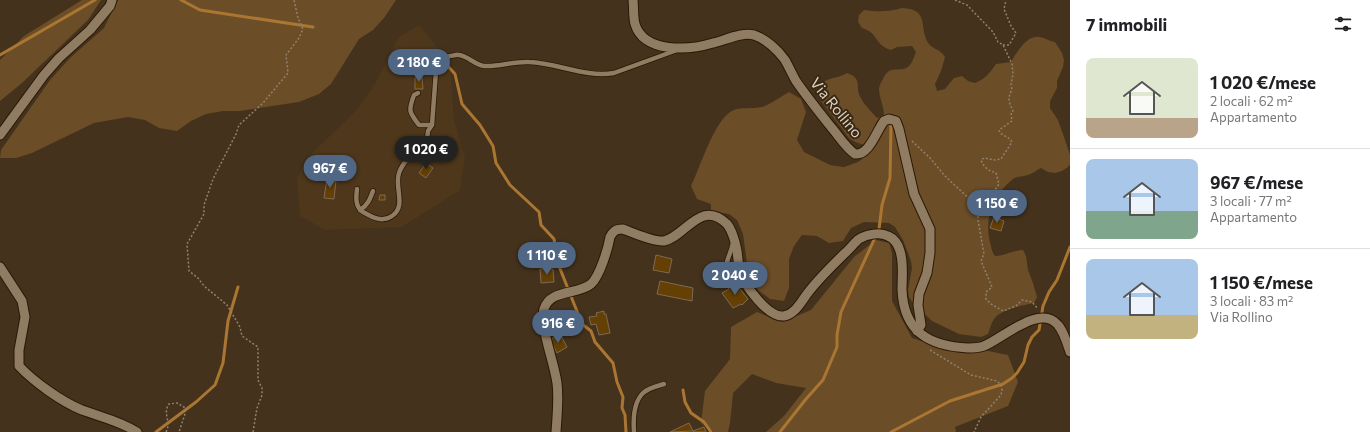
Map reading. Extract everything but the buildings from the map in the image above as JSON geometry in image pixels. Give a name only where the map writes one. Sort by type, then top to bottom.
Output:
[{"type":"street","points":[[0,136],[44,75],[59,58],[90,30],[110,6],[112,0]]},
{"type":"street","name":"Via Rollino","points":[[634,0],[635,25],[642,35],[652,43],[683,48],[705,46],[747,34],[754,35],[767,42],[784,59],[795,80],[816,109],[846,145],[856,154],[861,154],[866,150],[884,121],[889,119],[896,121],[914,194],[930,229],[930,253],[927,273],[919,294],[918,305],[921,325],[917,331]]},
{"type":"street","points":[[556,432],[558,392],[546,338],[543,315],[544,308],[547,303],[551,299],[561,294],[590,285],[602,264],[612,233],[619,229],[655,240],[664,241],[674,236],[702,216],[720,219],[728,226],[737,250],[740,272],[763,306],[777,316],[784,316],[795,310],[818,281],[860,239],[872,234],[886,235],[895,240],[903,262],[902,289],[904,303],[911,323],[917,331],[931,340],[954,346],[976,348],[992,342],[1023,324],[1037,319],[1048,319],[1058,324],[1070,352]]},
{"type":"street","points":[[0,267],[22,301],[25,317],[19,350],[19,366],[29,376],[64,401],[81,410],[117,421],[137,432]]},
{"type":"lane","name":"Via Rollino","points":[[360,210],[376,219],[389,218],[396,213],[400,205],[399,174],[417,147],[427,140],[428,131],[432,125],[436,71],[439,63],[445,57],[458,54],[481,66],[528,62],[542,63],[593,74],[604,74],[614,73],[683,48]]},
{"type":"lane","points":[[418,92],[414,95],[410,105],[410,114],[419,126],[432,125]]},
{"type":"lane","points":[[357,189],[356,200],[360,210],[366,207],[373,191]]},
{"type":"lane","points":[[728,280],[725,272],[726,263],[734,239]]},
{"type":"lane","points":[[634,432],[633,422],[639,399],[644,392],[664,384]]},
{"type":"path","points":[[253,432],[257,408],[262,395],[262,388],[258,380],[258,347],[242,336],[240,327],[227,305],[189,271],[187,244],[204,214],[204,205],[213,178],[236,134],[239,125],[263,104],[288,73],[286,55],[299,38],[303,29],[295,10],[294,0]]},
{"type":"path","points":[[955,0],[967,5],[986,23],[998,42],[1003,45],[1009,45],[1016,33],[1011,26],[1004,9],[1006,0]]},
{"type":"path","points":[[978,207],[991,196],[999,184],[996,173],[988,170],[983,164],[982,160],[984,158],[995,160],[1001,159],[1012,142],[1000,133],[999,130],[1012,121],[1011,113],[1013,111],[1009,104],[1009,96],[1012,90],[1010,84],[1013,74],[1012,64],[1003,45]]},
{"type":"path","points":[[908,136],[917,147],[930,158],[945,176],[978,207],[978,220],[984,254],[981,261],[992,287],[986,292],[986,299],[991,304],[1004,311],[1016,306],[1022,300],[1032,302],[1048,319]]},
{"type":"path","points":[[926,346],[931,351],[971,375],[992,379],[1001,385],[1001,395],[981,417],[974,432]]},
{"type":"path","points":[[166,432],[168,428],[168,421],[166,408],[169,404],[177,403],[184,406],[186,414],[179,432]]},
{"type":"shaded area","points":[[82,0],[101,0],[88,20],[22,83],[0,101],[0,60],[24,36]]},
{"type":"shaded area","points":[[118,0],[396,0],[384,18],[373,30],[359,39],[331,84],[319,94],[299,102],[240,111],[223,111],[206,114],[191,121],[177,131],[159,128],[145,120],[128,117],[94,123],[32,153],[16,158],[0,158],[1,150],[50,80],[70,58],[104,28]]},
{"type":"shaded area","points":[[902,8],[911,9],[917,12],[922,21],[924,32],[929,44],[941,52],[945,57],[935,84],[937,91],[945,89],[954,78],[962,76],[968,81],[975,83],[979,81],[987,76],[996,64],[1011,62],[1023,45],[1031,38],[1035,37],[1042,37],[1055,42],[1062,53],[1064,60],[1063,67],[1057,81],[1057,88],[1050,101],[1050,108],[1058,120],[1063,134],[1070,155],[1070,164],[1062,171],[1055,173],[1048,172],[1041,168],[1026,176],[1016,177],[1013,179],[1000,192],[995,200],[989,216],[988,224],[988,233],[992,251],[995,256],[1023,250],[1037,297],[1034,303],[1012,308],[1001,313],[992,322],[988,334],[981,337],[959,334],[932,321],[913,303],[909,297],[908,290],[912,268],[911,261],[903,240],[895,227],[889,223],[864,222],[851,228],[843,241],[829,243],[817,236],[802,235],[794,246],[789,259],[789,288],[784,301],[770,299],[758,290],[747,263],[743,234],[737,220],[729,214],[711,211],[711,204],[697,199],[691,186],[714,132],[727,115],[737,109],[762,107],[789,92],[801,99],[806,112],[797,140],[804,152],[830,165],[844,167],[858,162],[867,155],[868,147],[849,138],[818,97],[816,90],[823,82],[847,73],[852,75],[857,81],[859,94],[869,109],[877,118],[884,116],[879,92],[882,81],[889,71],[906,68],[909,66],[916,52],[912,46],[897,47],[891,50],[886,48],[871,33],[862,28],[858,22],[859,15],[864,10],[883,11]]},
{"type":"shaded area","points":[[419,25],[450,63],[454,120],[465,157],[460,190],[402,227],[325,230],[300,216],[297,179],[306,159],[357,110],[376,82],[399,37]]},
{"type":"shaded area","points":[[876,240],[889,243],[892,253],[892,301],[912,338],[949,350],[983,350],[1008,355],[1018,382],[1008,406],[955,427],[956,432],[766,432],[784,416],[806,388],[776,383],[752,374],[733,393],[728,432],[713,432],[701,423],[705,391],[730,359],[731,327],[757,312],[782,322],[811,310],[854,257]]},
{"type":"waterway","points":[[0,55],[95,0]]},
{"type":"waterway","points":[[181,0],[200,10],[313,27]]},
{"type":"waterway","points":[[446,64],[455,74],[462,104],[480,125],[493,146],[496,163],[510,185],[539,212],[541,225],[554,239],[559,266],[582,324],[591,331],[595,342],[613,363],[617,382],[623,397],[622,408],[625,415],[626,432]]},
{"type":"waterway","points":[[780,432],[823,380],[837,347],[837,335],[841,312],[879,229],[882,205],[890,178],[891,125]]},
{"type":"waterway","points":[[891,432],[950,401],[1003,384],[1017,373],[1024,362],[1028,345],[1032,337],[1039,330],[1043,306],[1049,292],[1057,280],[1070,247]]},
{"type":"waterway","points":[[156,432],[196,402],[215,385],[223,363],[228,321],[238,287]]},
{"type":"waterway","points":[[683,390],[685,402],[691,413],[704,422],[711,432]]}]
